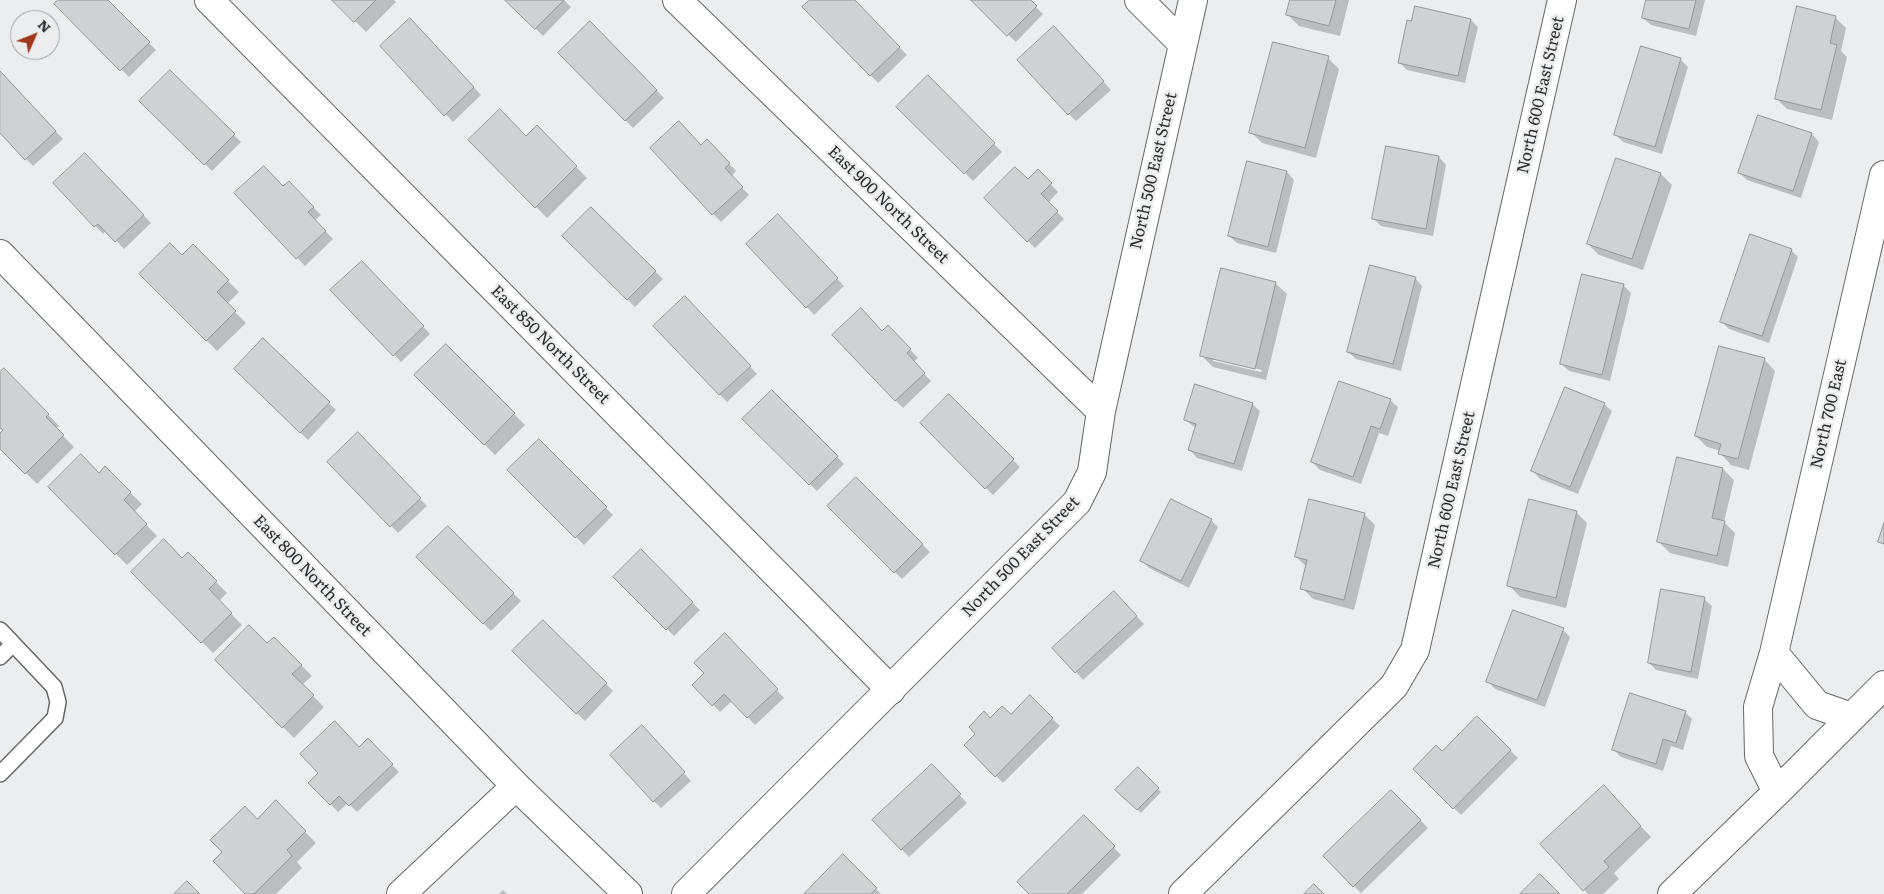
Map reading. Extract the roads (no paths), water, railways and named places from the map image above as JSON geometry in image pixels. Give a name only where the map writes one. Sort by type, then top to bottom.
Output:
[{"type":"street","name":"East 850 North Street","points":[[209,0],[891,690]]},
{"type":"street","name":"East 900 North Street","points":[[676,0],[1101,411]]},
{"type":"street","points":[[1139,0],[1183,44]]},
{"type":"street","name":"North 500 East Street","points":[[686,894],[1077,502],[1092,472],[1101,411],[1193,0]]},
{"type":"street","name":"North 600 East Street","points":[[1183,894],[1394,686],[1416,650],[1562,0]]},
{"type":"street","name":"North 700 East","points":[[1777,792],[1759,756],[1758,707],[1774,653],[1884,175]]},
{"type":"street","name":"East 800 North Street","points":[[0,254],[516,786],[628,894]]},
{"type":"street","points":[[1774,653],[1817,705],[1851,717]]},
{"type":"street","points":[[1672,894],[1884,685]]},
{"type":"street","points":[[401,894],[516,786]]},
{"type":"lane","points":[[0,630],[54,687],[58,702],[55,718],[0,774]]},
{"type":"lane","points":[[0,657],[13,644]]}]
